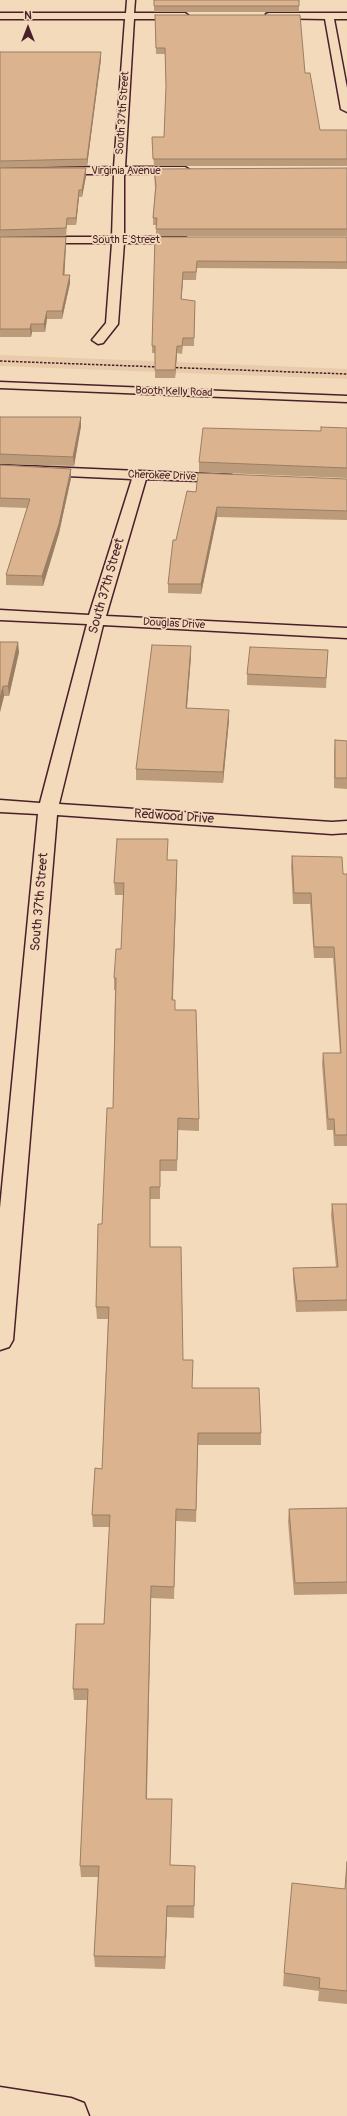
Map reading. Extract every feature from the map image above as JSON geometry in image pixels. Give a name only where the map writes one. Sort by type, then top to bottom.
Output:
[{"type":"street","name":"South 37th Street","points":[[98,340],[112,324],[118,240],[119,171],[131,0]]},
{"type":"street","points":[[0,16],[192,16]]},
{"type":"street","points":[[262,16],[347,16]]},
{"type":"street","points":[[329,16],[346,108]]},
{"type":"street","name":"Virginia Avenue","points":[[0,171],[198,170]]},
{"type":"street","name":"South E Street","points":[[0,240],[197,240]]},
{"type":"street","name":"Cherokee Drive","points":[[0,469],[243,479]]},
{"type":"street","name":"South 37th Street","points":[[0,1340],[4,1251],[48,809],[96,620],[140,475]]},
{"type":"street","name":"Douglas Drive","points":[[0,615],[347,633]]},
{"type":"street","name":"Redwood Drive","points":[[0,806],[332,828],[347,827]]},
{"type":"street","points":[[0,2105],[51,2114]]},
{"type":"lane","name":"Booth Kelly Road","points":[[0,385],[347,399]]},
{"type":"shaded area","points":[[0,355],[347,369],[347,379],[0,366]]},
{"type":"building","points":[[154,0],[299,0],[299,6],[154,6]]},
{"type":"building","points":[[155,15],[300,15],[305,73],[310,73],[320,130],[347,130],[347,159],[153,159],[152,137],[164,137],[166,86],[165,48],[156,48]]},
{"type":"building","points":[[0,52],[101,52],[87,159],[0,161]]},
{"type":"building","points":[[0,168],[86,168],[82,190],[79,190],[76,218],[67,218],[66,228],[0,230]]},
{"type":"building","points":[[347,168],[347,229],[156,229],[157,218],[153,218],[156,185],[154,169]]},
{"type":"building","points":[[0,237],[66,237],[63,275],[70,275],[62,311],[47,311],[44,324],[31,324],[30,329],[0,329]]},
{"type":"building","points":[[155,237],[347,237],[347,262],[197,261],[196,272],[183,272],[181,299],[195,301],[194,338],[183,338],[182,346],[177,346],[175,370],[155,370],[155,346],[152,346]]},
{"type":"building","points":[[0,417],[81,417],[73,457],[0,454]]},
{"type":"building","points":[[321,427],[347,428],[347,468],[199,462],[203,428],[321,431]]},
{"type":"building","points":[[0,465],[71,469],[59,524],[42,576],[6,575],[30,499],[0,498]]},
{"type":"building","points":[[198,473],[347,479],[347,511],[217,507],[201,584],[168,584],[173,540],[176,540],[187,491],[196,492]]},
{"type":"building","points":[[0,642],[18,642],[8,686],[3,686],[0,699]]},
{"type":"building","points":[[152,645],[191,646],[186,708],[229,710],[223,772],[136,769]]},
{"type":"building","points":[[250,647],[328,650],[326,678],[247,674]]},
{"type":"building","points":[[335,740],[347,741],[347,778],[335,778]]},
{"type":"building","points":[[117,839],[168,839],[167,860],[177,860],[172,1000],[175,1000],[175,1010],[196,1010],[199,1119],[178,1118],[177,1160],[160,1160],[160,1187],[150,1187],[150,1247],[181,1247],[183,1360],[193,1360],[192,1388],[259,1388],[261,1433],[198,1433],[196,1510],[176,1509],[174,1587],[151,1586],[146,1799],[172,1799],[170,1865],[195,1866],[194,1906],[167,1906],[165,1957],[94,1956],[99,1866],[80,1866],[88,1689],[73,1689],[76,1624],[104,1624],[110,1515],[92,1515],[95,1468],[102,1469],[109,1307],[96,1307],[98,1224],[102,1224],[107,1108],[113,1108],[116,978],[114,978],[116,949],[121,949],[124,883],[114,883]]},
{"type":"building","points":[[292,856],[342,857],[343,874],[347,874],[347,1135],[335,1135],[334,1119],[328,1119],[323,1053],[341,1053],[334,947],[314,947],[311,893],[294,893]]},
{"type":"building","points":[[332,1204],[347,1204],[347,1300],[297,1301],[293,1268],[338,1267]]},
{"type":"building","points":[[347,1508],[347,1582],[295,1583],[289,1509]]},
{"type":"building","points":[[347,1862],[347,1991],[319,1988],[320,1978],[284,1973],[292,1883],[345,1889]]},
{"type":"railway","points":[[0,361],[347,374]]}]
